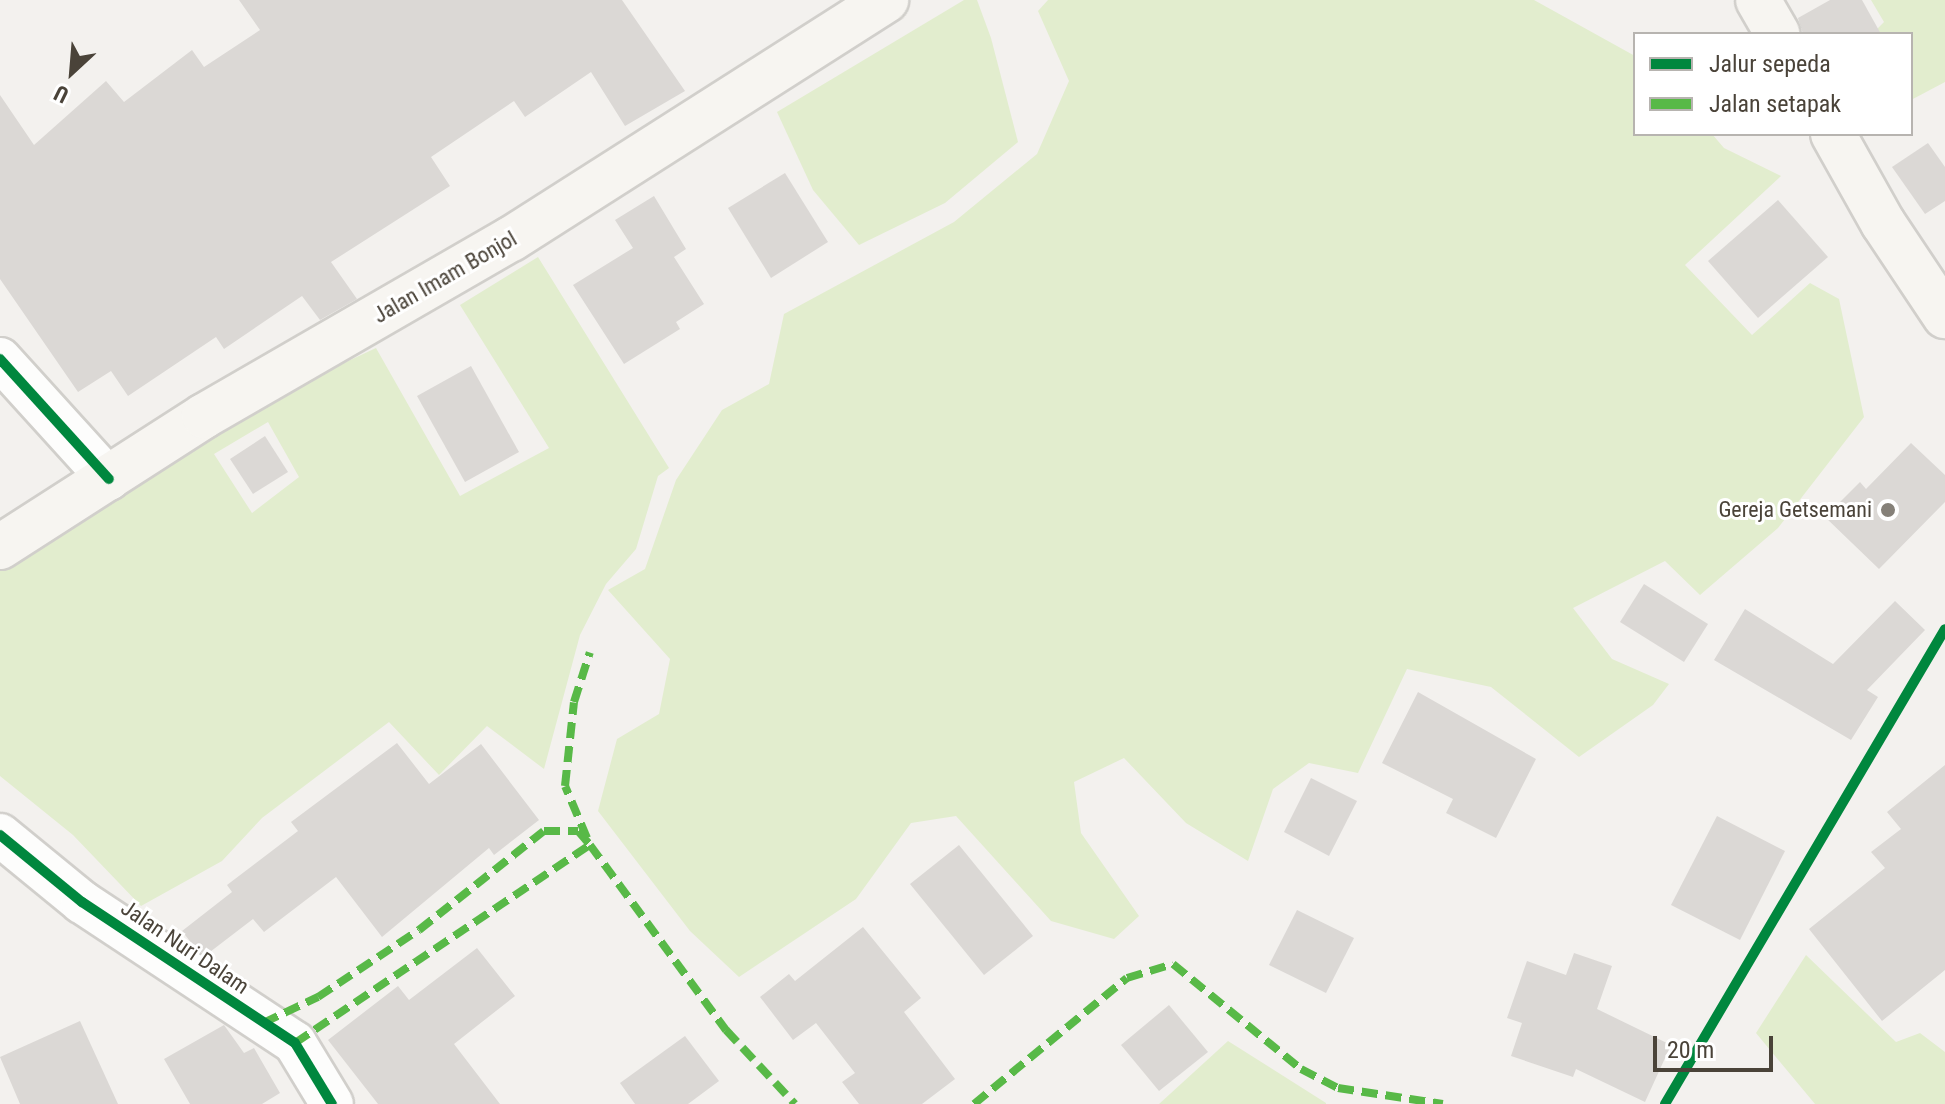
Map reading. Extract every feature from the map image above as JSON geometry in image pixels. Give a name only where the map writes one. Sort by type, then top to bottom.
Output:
[{"type":"main road","name":"Jalan Imam Bonjol","points":[[0,547],[204,416],[511,239],[886,0]]},
{"type":"main road","points":[[1758,0],[1777,32]]},
{"type":"main road","points":[[1834,136],[1883,223],[1945,316]]},
{"type":"street","points":[[0,359],[109,479]]},
{"type":"street","name":"Jalan Nuri Dalam","points":[[0,835],[82,902],[295,1043],[332,1104]]},
{"type":"green space","points":[[964,0],[977,0],[991,38],[1018,142],[945,203],[859,245],[813,190],[777,112]]},
{"type":"green space","points":[[1048,0],[1534,0],[1633,55],[1633,136],[1714,136],[1724,148],[1781,176],[1685,265],[1752,335],[1810,283],[1839,299],[1864,417],[1778,528],[1700,595],[1665,561],[1573,608],[1612,659],[1669,684],[1653,705],[1579,757],[1491,687],[1407,669],[1358,773],[1309,763],[1273,789],[1248,861],[1186,823],[1124,758],[1074,782],[1081,833],[1139,916],[1114,939],[1051,921],[956,816],[911,823],[856,899],[739,977],[690,931],[598,811],[617,739],[659,714],[670,659],[608,590],[645,569],[676,480],[722,410],[769,384],[784,314],[954,222],[1037,154],[1069,81],[1038,11]]},
{"type":"green space","points":[[1871,0],[1945,0],[1945,82],[1913,99],[1913,32],[1874,32],[1884,22]]},
{"type":"green space","points":[[538,257],[669,468],[658,476],[636,549],[606,584],[580,635],[544,769],[487,726],[439,775],[389,722],[262,818],[222,861],[141,906],[73,835],[0,776],[0,561],[284,391],[376,348],[460,496],[549,448],[460,305]],"holes":[[[268,422],[299,477],[252,513],[214,454]]]},
{"type":"green space","points":[[1806,955],[1896,1042],[1920,1033],[1945,1052],[1945,1104],[1815,1104],[1756,1033]]},
{"type":"green space","points":[[1228,1041],[1326,1103],[1326,1104],[1159,1104]]},
{"type":"building","points":[[239,0],[622,0],[685,91],[625,126],[591,72],[525,117],[514,101],[431,157],[450,186],[331,262],[357,299],[320,320],[302,296],[224,349],[216,337],[128,396],[111,371],[78,392],[0,279],[0,95],[34,145],[106,81],[124,102],[192,50],[204,67],[260,30]]},
{"type":"building","points":[[1830,0],[1862,0],[1880,32],[1802,32],[1798,18]]},
{"type":"building","points":[[1928,143],[1945,167],[1945,201],[1925,214],[1892,167]]},
{"type":"building","points":[[785,173],[828,242],[771,278],[728,208]]},
{"type":"building","points":[[654,196],[686,249],[674,257],[704,304],[676,322],[680,329],[624,364],[573,285],[633,248],[615,220]]},
{"type":"building","points":[[1778,200],[1828,257],[1758,318],[1708,261]]},
{"type":"building","points":[[471,366],[519,452],[465,482],[417,396]]},
{"type":"building","points":[[265,436],[288,472],[253,494],[230,459]]},
{"type":"building","name":"Gereja Getsemani","points":[[1911,443],[1945,475],[1945,502],[1879,569],[1825,517],[1860,482],[1866,489]]},
{"type":"building","points":[[1644,584],[1708,624],[1684,662],[1620,622]]},
{"type":"building","points":[[1895,601],[1925,630],[1867,690],[1878,697],[1851,740],[1714,660],[1745,609],[1833,664]]},
{"type":"building","points":[[1418,692],[1536,759],[1496,838],[1446,813],[1453,799],[1382,763]]},
{"type":"building","points":[[397,743],[429,784],[481,744],[539,820],[494,855],[489,848],[382,937],[336,877],[264,932],[253,919],[206,955],[196,949],[182,931],[232,892],[227,885],[298,831],[291,822]]},
{"type":"building","points":[[1945,765],[1945,970],[1882,1021],[1809,929],[1885,868],[1871,852],[1901,829],[1887,812]]},
{"type":"building","points":[[1311,778],[1357,801],[1329,856],[1284,832]]},
{"type":"building","points":[[1717,816],[1785,851],[1740,940],[1671,905]]},
{"type":"building","points":[[959,845],[1033,936],[984,975],[910,884]]},
{"type":"building","points":[[1297,910],[1354,938],[1326,993],[1269,965]]},
{"type":"building","points":[[863,927],[921,998],[904,1012],[955,1079],[922,1104],[859,1104],[842,1082],[855,1073],[816,1023],[793,1040],[760,997],[789,974],[795,981]]},
{"type":"building","points":[[477,948],[515,996],[454,1044],[500,1104],[378,1104],[328,1040],[398,986],[409,1000]]},
{"type":"building","points":[[1574,953],[1612,966],[1597,1009],[1671,1045],[1645,1102],[1576,1069],[1573,1077],[1511,1056],[1522,1023],[1507,1018],[1527,961],[1566,975]]},
{"type":"building","points":[[1169,1005],[1208,1052],[1159,1091],[1121,1045]]},
{"type":"building","points":[[80,1021],[118,1104],[20,1104],[0,1057]]},
{"type":"building","points":[[224,1025],[244,1053],[254,1048],[280,1093],[262,1104],[190,1104],[164,1059]]},
{"type":"building","points":[[685,1036],[719,1081],[688,1104],[635,1104],[620,1083]]},
{"type":"marked path","points":[[587,838],[565,786],[574,702],[590,652]]},
{"type":"marked path","points":[[263,1023],[318,997],[419,930],[544,831],[578,831],[590,845]]},
{"type":"marked path","points":[[295,1043],[590,845],[726,1030],[795,1104]]},
{"type":"marked path","points":[[974,1104],[1127,978],[1173,964],[1301,1069],[1338,1088],[1443,1104]]},
{"type":"cycle path","points":[[0,359],[109,479]]},
{"type":"cycle path","points":[[1665,1104],[1945,629]]},
{"type":"cycle path","points":[[0,835],[82,902],[295,1043],[332,1104]]},
{"type":"place","name":"Gereja Getsemani","points":[[1888,510]]}]
